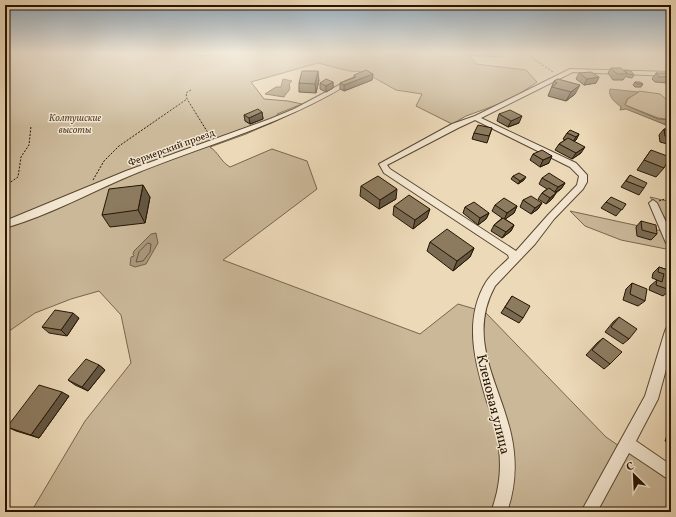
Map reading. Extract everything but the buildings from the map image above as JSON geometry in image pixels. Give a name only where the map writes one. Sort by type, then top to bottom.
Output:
[{"type":"street","points":[[514,257],[511,252],[387,171],[383,164],[455,126],[478,117],[553,77]]},
{"type":"street","name":"Фермерский проезд","points":[[5,225],[150,165],[244,132],[318,100],[343,85]]},
{"type":"street","name":"Кленовая улица","points":[[478,117],[478,119],[573,166],[583,175],[583,182],[580,187],[551,217],[532,241],[514,257],[490,283],[479,317],[479,350],[484,373],[504,433],[508,461],[506,493],[499,512]]},
{"type":"street","points":[[653,203],[671,243]]},
{"type":"street","points":[[589,512],[651,399],[671,331]]},
{"type":"street","points":[[627,443],[671,474]]},
{"type":"path","points":[[192,90],[186,94],[187,99],[214,142]]},
{"type":"path","points":[[93,188],[93,180],[96,172],[116,147],[168,110],[187,99]]},
{"type":"path","points":[[5,186],[18,177],[21,157],[29,145],[31,126]]},
{"type":"path","points":[[653,203],[671,197]]},
{"type":"green space","name":"Колтушские высоты","points":[[5,77],[268,77],[251,82],[264,99],[302,104],[277,114],[280,119],[246,134],[210,147],[216,152],[224,163],[230,167],[272,149],[307,161],[317,189],[223,260],[420,334],[458,304],[485,312],[606,437],[671,482],[671,512],[31,512],[85,421],[131,363],[121,315],[99,291],[71,299],[35,313],[5,334]]},
{"type":"green space","points":[[373,77],[533,77],[537,82],[510,100],[466,116],[452,124],[416,106],[422,94],[396,90]]},
{"type":"green space","points":[[639,91],[660,94],[667,100],[671,100],[671,120],[658,118],[625,105],[628,99]]},
{"type":"green space","points":[[650,197],[671,202],[671,250],[621,240],[585,226],[570,211],[662,231],[668,222]]},
{"type":"water","points":[[283,79],[292,81],[289,84],[289,90],[284,97],[265,94],[276,87],[281,87]]},
{"type":"water","points":[[610,89],[639,92],[627,99],[625,105],[658,119],[671,120],[671,127],[626,109],[620,110],[621,107],[611,97]]},
{"type":"water","points":[[156,233],[158,243],[146,264],[135,267],[130,265],[131,257],[134,256],[134,251],[151,234]]}]
